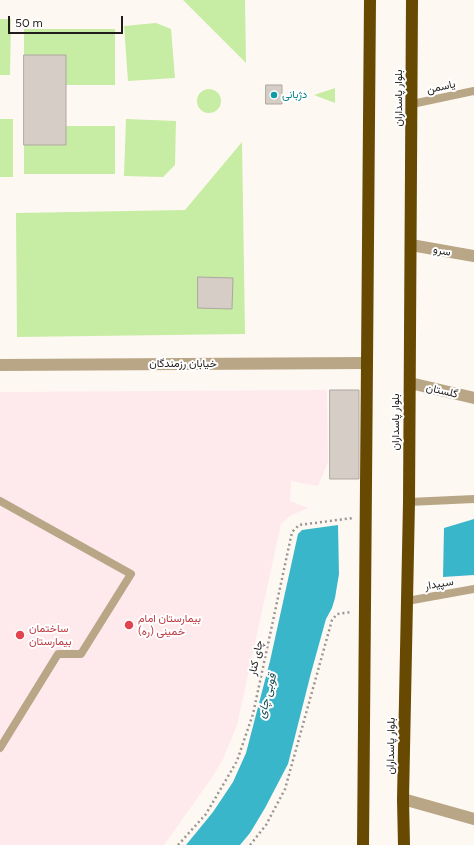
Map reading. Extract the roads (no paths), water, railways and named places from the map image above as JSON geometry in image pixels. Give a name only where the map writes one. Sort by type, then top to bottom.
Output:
[{"type":"highway","points":[[363,845],[370,0]]},
{"type":"highway","name":"بلوار پاسداران","points":[[404,845],[403,798],[409,502],[412,0]]},
{"type":"street","name":"سرو","points":[[411,245],[474,256]]},
{"type":"street","name":"خیابان رزمندگان","points":[[0,365],[366,363]]},
{"type":"street","name":"گلستان","points":[[410,383],[474,398]]},
{"type":"street","points":[[403,798],[474,819]]},
{"type":"lane","name":"یاسمن","points":[[412,104],[474,91]]},
{"type":"lane","points":[[409,502],[474,499]]},
{"type":"lane","points":[[0,501],[131,574],[81,654],[58,654],[0,748]]},
{"type":"lane","name":"سپیدار","points":[[407,601],[474,589]]},
{"type":"water","points":[[474,519],[474,575],[443,577],[444,528]]},
{"type":"water","name":"قوبی چای","points":[[338,525],[339,574],[335,598],[326,619],[288,764],[265,808],[250,833],[240,845],[186,845],[213,812],[233,782],[246,753],[270,661],[298,534],[302,530]]},
{"type":"place","name":"دژبانی","points":[[274,95]]},
{"type":"place","name":"بیمارستان امام خمینی (ره)","points":[[129,625]]},
{"type":"place","name":"ساختمان بیمارستان","points":[[20,635]]}]
